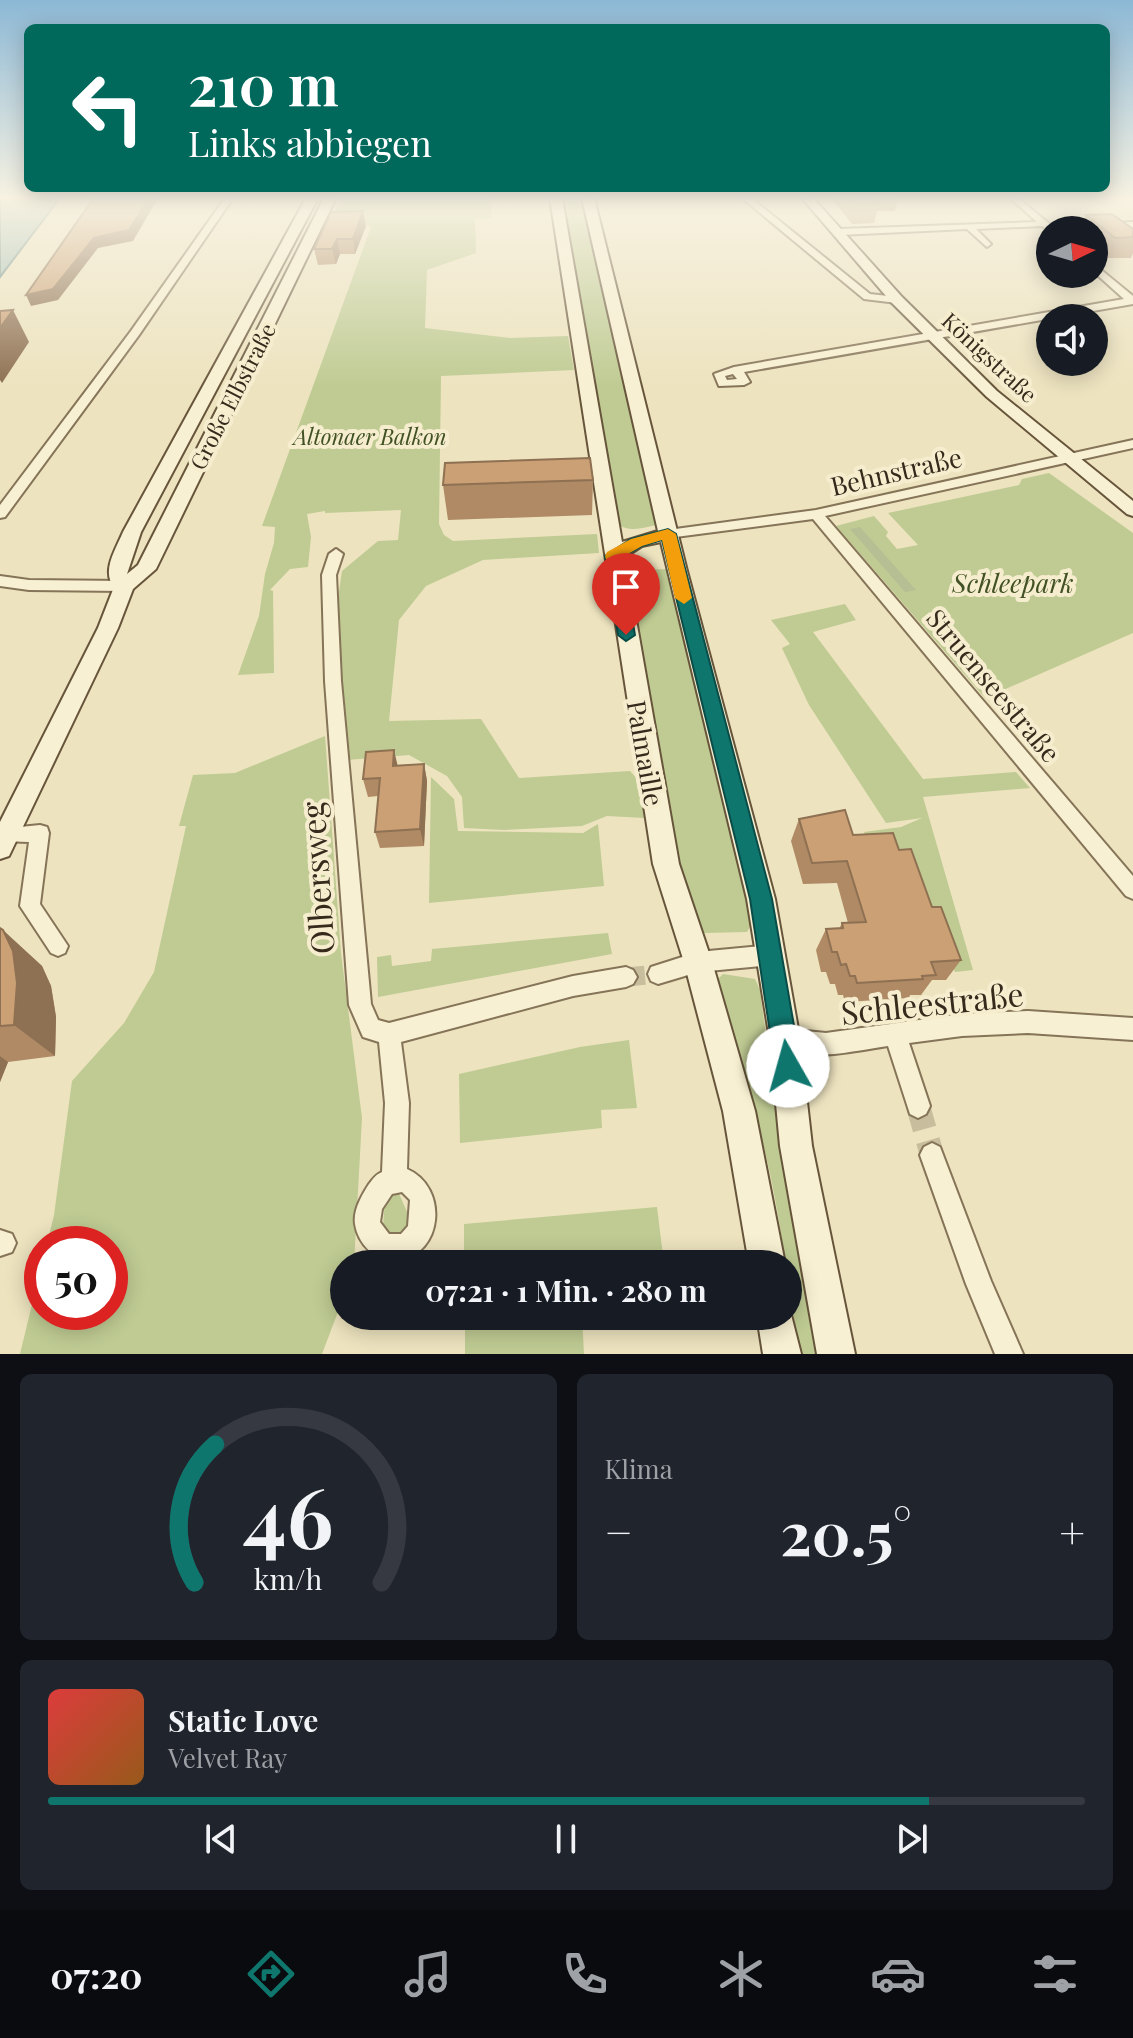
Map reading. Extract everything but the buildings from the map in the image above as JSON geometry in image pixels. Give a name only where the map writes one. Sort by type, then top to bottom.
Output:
[{"type":"main road","name":"Große Elbstraße","points":[[124,586],[118,580],[117,571],[132,532],[278,261]]},
{"type":"main road","name":"Große Elbstraße","points":[[3,841],[108,628],[124,586],[146,569],[299,261]]},
{"type":"main road","name":"Palmaille","points":[[566,261],[666,864],[698,962],[739,1111],[764,1250]]},
{"type":"main road","points":[[603,261],[668,534],[761,899],[785,1040],[796,1146],[836,1354]]},
{"type":"main road","name":"Königstraße","points":[[864,261],[897,300],[992,394],[1133,510]]},
{"type":"main road","points":[[613,556],[636,542],[668,534]]},
{"type":"main road","points":[[778,1330],[782,1354]]},
{"type":"street","points":[[0,514],[185,261]]},
{"type":"street","points":[[823,261],[867,297],[897,300]]},
{"type":"street","points":[[1108,279],[1132,300]]},
{"type":"street","points":[[734,370],[1132,300]]},
{"type":"street","name":"Behnstraße","points":[[668,534],[816,514],[1133,444]]},
{"type":"street","name":"Struenseestraße","points":[[816,514],[1133,890]]},
{"type":"street","name":"Olbersweg","points":[[336,554],[329,575],[333,681],[360,1005],[371,1029],[389,1034]]},
{"type":"street","points":[[0,581],[29,585],[124,586]]},
{"type":"street","points":[[3,841],[40,833],[30,906],[58,946]]},
{"type":"street","points":[[658,974],[698,962],[772,955]]},
{"type":"street","points":[[394,1181],[397,1103],[389,1034],[573,986],[626,977]]},
{"type":"street","name":"Schleestraße","points":[[785,1040],[826,1044],[962,1025],[1028,1022],[1133,1029]]},
{"type":"street","points":[[896,1036],[918,1106]]},
{"type":"street","points":[[932,1155],[979,1284],[1009,1354]]},
{"type":"green space","name":"Altonaer Balkon","points":[[359,261],[452,261],[427,270],[425,328],[510,338],[568,336],[574,370],[441,376],[439,524],[444,535],[453,541],[597,534],[599,553],[483,560],[426,586],[399,620],[389,721],[481,719],[519,778],[630,771],[639,781],[645,818],[607,816],[582,826],[504,830],[464,828],[462,797],[447,776],[409,755],[347,760],[336,612],[342,571],[378,541],[398,540],[401,510],[307,514],[311,537],[308,567],[290,569],[270,590],[273,591],[274,673],[238,675],[259,616],[265,574],[274,543],[275,527],[262,526]]},
{"type":"green space","points":[[571,261],[598,261],[656,525],[632,529],[619,525]]},
{"type":"green space","name":"Schleepark","points":[[1049,473],[1133,533],[1133,633],[985,698],[836,526],[874,516],[897,549],[918,545],[888,513],[1019,485],[1022,479]]},
{"type":"green space","points":[[860,527],[916,590],[905,592],[850,529]]},
{"type":"green space","points":[[666,569],[752,923],[747,932],[704,933],[691,907],[678,860],[625,571]]},
{"type":"green space","points":[[845,604],[856,620],[813,632],[923,779],[1016,772],[1030,788],[923,797],[973,970],[955,972],[909,857],[874,858],[864,832],[901,827],[922,818],[886,823],[809,705],[782,648],[790,644],[771,620]]},
{"type":"green space","points":[[325,736],[341,953],[362,1118],[355,1250],[330,1250],[331,1330],[322,1354],[20,1354],[26,1330],[128,1330],[128,1226],[51,1226],[72,1081],[124,1023],[154,972],[186,826],[179,826],[193,775],[235,773]]},
{"type":"green space","points":[[431,777],[454,799],[458,831],[583,833],[598,824],[604,886],[429,903]]},
{"type":"green space","points":[[608,933],[612,954],[378,997],[377,957],[391,955],[392,966],[431,961],[432,949]]},
{"type":"green space","points":[[723,974],[755,979],[760,990],[785,1179],[798,1250],[783,1250],[766,1156],[717,980]]},
{"type":"green space","points":[[629,1040],[637,1108],[601,1110],[602,1128],[460,1143],[459,1074],[580,1047]]},
{"type":"green space","points":[[397,1189],[411,1221],[406,1232],[393,1238],[383,1227],[385,1199]]},
{"type":"green space","points":[[657,1207],[662,1250],[464,1250],[464,1224]]},
{"type":"green space","points":[[802,1269],[818,1354],[800,1354],[796,1330],[802,1330]]},
{"type":"green space","points":[[465,1330],[583,1330],[584,1354],[465,1354]]},
{"type":"water","points":[[0,261],[12,261],[0,277]]},
{"type":"tunnel","points":[[626,977],[658,974]]},
{"type":"tunnel","points":[[918,1106],[932,1155]]},
{"type":"slow traffic","points":[[615,567],[613,556],[636,542],[668,534],[684,598]]},
{"type":"route","points":[[626,635],[613,556],[636,542],[668,534],[761,899],[788,1066]]}]
